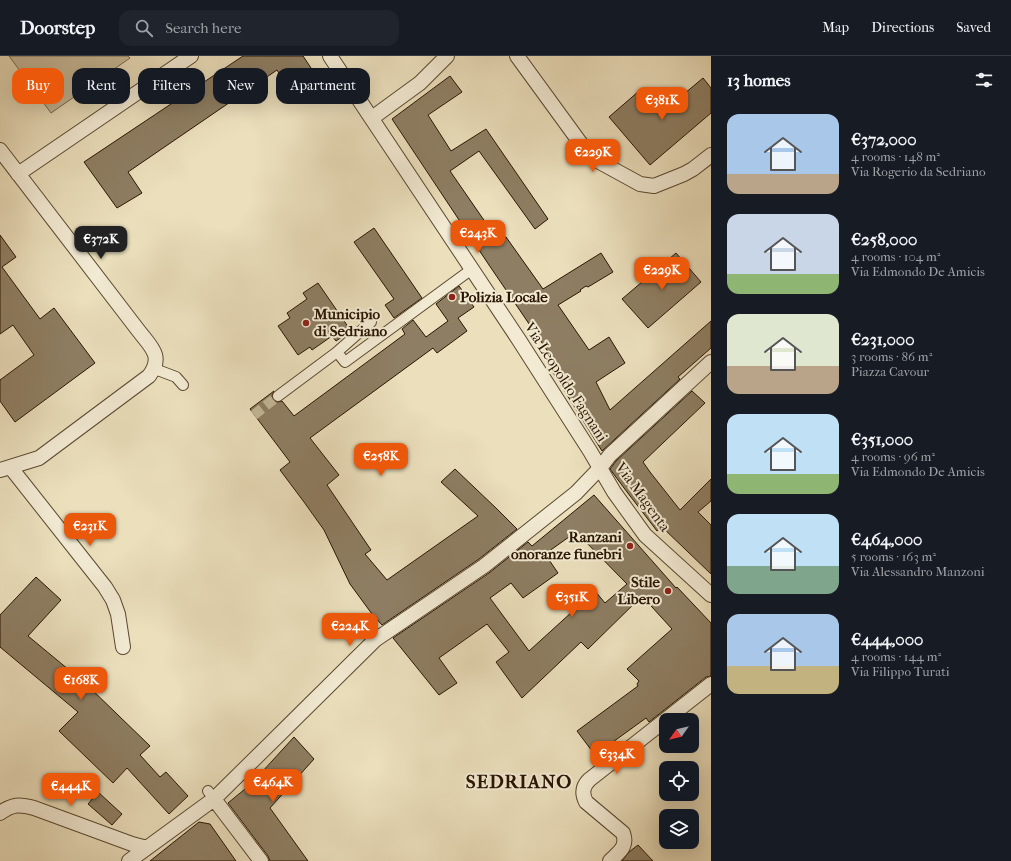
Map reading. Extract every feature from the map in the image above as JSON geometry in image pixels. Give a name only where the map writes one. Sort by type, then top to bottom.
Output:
[{"type":"street","points":[[18,174],[191,56]]},
{"type":"street","name":"Via Leopoldo Fagnani","points":[[330,56],[520,340],[600,468]]},
{"type":"street","points":[[372,118],[420,83],[447,56]]},
{"type":"street","points":[[517,56],[584,148],[598,161],[640,184],[654,186],[662,184],[693,169],[711,155]]},
{"type":"street","points":[[0,150],[154,351],[156,357],[152,373],[39,458],[6,469],[105,587],[114,600],[118,614],[123,647]]},
{"type":"street","points":[[336,352],[345,362],[472,269]]},
{"type":"street","points":[[278,396],[336,352],[371,322]]},
{"type":"street","points":[[129,861],[211,795],[375,640],[484,566],[576,493],[600,468],[610,454],[711,362]]},
{"type":"street","points":[[152,373],[176,377],[183,385]]},
{"type":"street","name":"Via Magenta","points":[[600,468],[614,492],[645,535],[711,595]]},
{"type":"street","points":[[362,622],[375,640]]},
{"type":"street","points":[[610,861],[620,851],[624,845],[625,839],[623,833],[586,802],[583,797],[585,784],[711,684]]},
{"type":"street","points":[[211,795],[261,861]]},
{"type":"street","points":[[0,813],[6,808],[22,804],[132,844],[147,848]]},
{"type":"shaded area","points":[[9,56],[128,56],[130,58],[116,68],[72,68],[72,98],[64,104],[64,68],[18,68]]},
{"type":"shaded area","points":[[44,104],[64,104],[51,113]]},
{"type":"building","points":[[243,56],[303,56],[311,68],[276,68],[276,71],[268,76],[268,68],[225,68]]},
{"type":"building","points":[[213,76],[213,104],[227,104],[128,172],[142,193],[117,208],[84,162],[171,104],[205,104],[205,81]]},
{"type":"building","points":[[450,76],[462,92],[428,115],[451,151],[486,129],[548,219],[535,229],[479,151],[450,171],[499,242],[506,237],[543,289],[601,253],[613,272],[588,287],[586,286],[580,290],[581,291],[558,305],[589,350],[609,337],[625,363],[596,382],[610,410],[711,321],[711,348],[678,377],[680,379],[602,451],[549,366],[555,362],[392,119]]},
{"type":"building","points":[[703,78],[711,88],[711,113],[650,165],[609,117],[639,91],[659,115]]},
{"type":"building","points":[[374,228],[422,298],[394,318],[385,305],[394,299],[354,242]]},
{"type":"building","points":[[0,235],[16,257],[2,267],[40,319],[54,308],[95,363],[15,422],[0,401],[0,380],[34,355],[13,325],[0,334]]},
{"type":"building","points":[[676,253],[701,282],[648,328],[622,299]]},
{"type":"building","points":[[318,283],[351,331],[336,341],[332,336],[312,350],[310,347],[298,355],[278,326],[290,318],[287,313],[307,299],[303,293]]},
{"type":"building","points":[[459,286],[474,307],[458,318],[467,331],[437,353],[433,348],[310,438],[339,475],[327,485],[371,550],[365,554],[387,580],[478,516],[441,482],[455,469],[517,529],[479,559],[382,625],[350,584],[324,530],[280,470],[290,462],[250,409],[274,391],[272,396],[273,400],[278,402],[282,401],[294,416],[405,334],[402,329],[413,320],[426,337],[448,321],[436,304]]},
{"type":"building","points":[[692,391],[705,403],[643,462],[680,510],[711,479],[711,501],[698,512],[711,525],[711,574],[662,527],[657,531],[610,469],[616,461]]},
{"type":"building","points":[[594,495],[676,588],[677,587],[711,623],[711,676],[706,677],[649,722],[646,718],[595,755],[577,731],[638,686],[637,684],[639,681],[627,669],[672,629],[642,596],[588,649],[581,642],[522,698],[496,662],[509,652],[487,624],[439,658],[457,683],[439,695],[393,638],[489,573],[528,542],[532,546]],"holes":[[[576,532],[627,584],[605,603],[595,591],[529,651],[490,598],[511,583],[523,598],[558,573],[545,554]]]},
{"type":"building","points":[[36,577],[61,600],[28,636],[86,684],[150,746],[140,755],[160,777],[166,772],[188,796],[169,814],[127,768],[113,783],[59,731],[78,712],[0,647],[0,615]]},
{"type":"building","points":[[294,737],[314,759],[270,808],[308,861],[270,861],[268,856],[228,803],[251,784]]},
{"type":"building","points":[[98,792],[122,814],[112,825],[88,804]]},
{"type":"building","points":[[199,822],[210,824],[236,861],[150,861]]},
{"type":"building","points":[[638,845],[653,861],[622,861],[629,852]]},
{"type":"tunnel","points":[[254,415],[278,396]]},
{"type":"place","name":"Polizia Locale","points":[[452,297]]},
{"type":"place","name":"Municipio di Sedriano","points":[[306,323]]},
{"type":"place","name":"Ranzani onoranze funebri","points":[[630,546]]},
{"type":"place","name":"Stile Libero","points":[[668,591]]},
{"type":"district","name":"SEDRIANO","points":[[519,781]]}]
